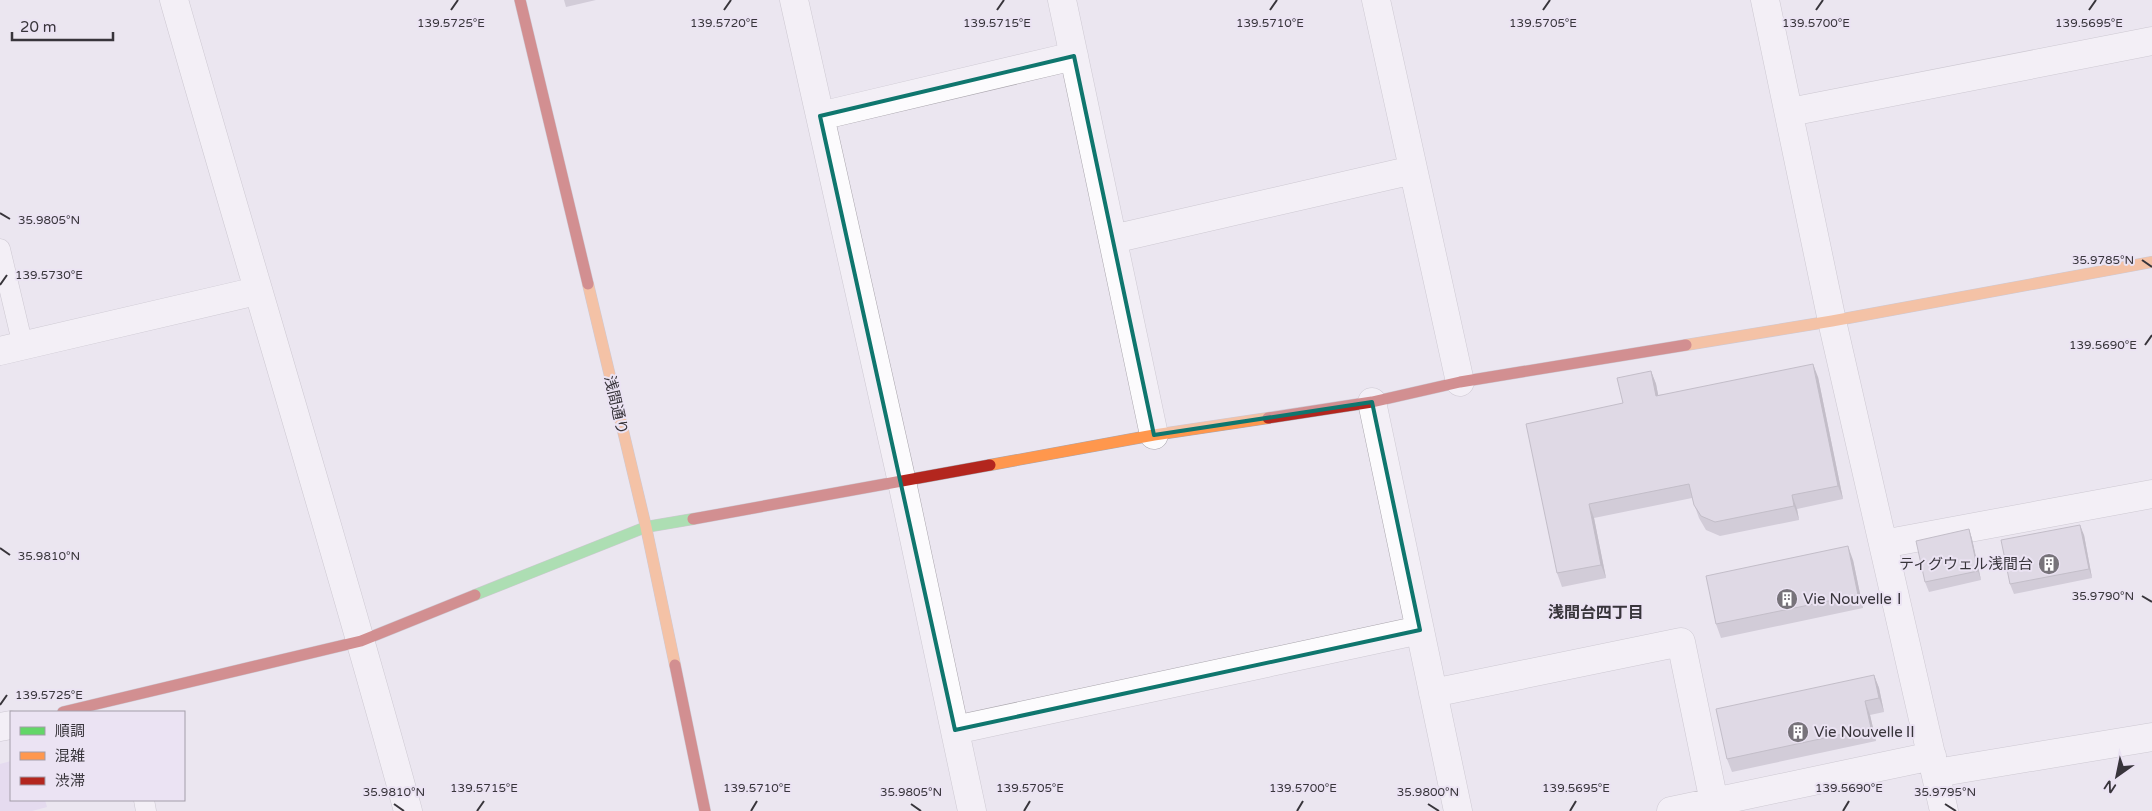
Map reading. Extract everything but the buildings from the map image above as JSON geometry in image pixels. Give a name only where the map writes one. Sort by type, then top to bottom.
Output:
[{"type":"street","points":[[174,0],[257,291],[361,641],[408,811]]},
{"type":"street","name":"浅間通り","points":[[520,0],[646,527],[705,811]]},
{"type":"street","points":[[794,0],[902,482],[972,811]]},
{"type":"street","points":[[1062,0],[1154,435]]},
{"type":"street","points":[[1376,0],[1460,382]]},
{"type":"street","points":[[1765,0],[1790,112],[1832,321],[1944,811]]},
{"type":"street","points":[[1790,112],[2152,41]]},
{"type":"street","points":[[820,116],[1074,56]]},
{"type":"street","points":[[1113,239],[1413,170]]},
{"type":"street","points":[[72,711],[120,706],[361,641],[646,527],[1154,435],[1372,402],[1460,382],[1832,321],[2152,262]]},
{"type":"street","points":[[12,349],[257,291]]},
{"type":"street","points":[[1372,402],[1458,811]]},
{"type":"street","points":[[1883,544],[2152,494]]},
{"type":"street","points":[[955,730],[1420,630]]},
{"type":"street","points":[[1433,693],[1681,642],[1714,802]]},
{"type":"street","points":[[1671,811],[1934,765],[2152,737]]},
{"type":"lane","points":[[0,249],[12,349]]},
{"type":"highlighted area","points":[[1074,56],[1154,435],[1372,402],[1420,630],[955,730],[820,116]]},
{"type":"shaded area","points":[[10,761],[10,801],[45,801],[47,807],[32,811],[0,811],[0,764]]},
{"type":"traffic: fast","points":[[475,595],[646,527],[693,519]]},
{"type":"traffic: slow","points":[[1686,345],[1832,321],[2152,262]]},
{"type":"traffic: slow","points":[[588,284],[646,527],[675,665]]},
{"type":"traffic: slow","points":[[990,465],[1154,435],[1268,418]]},
{"type":"traffic: jam","points":[[520,0],[588,284]]},
{"type":"traffic: jam","points":[[1268,418],[1372,402],[1460,382],[1686,345]]},
{"type":"traffic: jam","points":[[693,519],[990,465]]},
{"type":"traffic: jam","points":[[67,711],[361,641],[475,595]]},
{"type":"traffic: jam","points":[[675,665],[705,811]]},
{"type":"place","name":"ティグウェル浅間台","points":[[2049,564]]},
{"type":"place","name":"Vie NouvelleⅠ","points":[[1787,599]]},
{"type":"place","name":"Vie NouvelleⅡ","points":[[1798,732]]},
{"type":"district","name":"浅間台四丁目","points":[[1596,613]]}]
